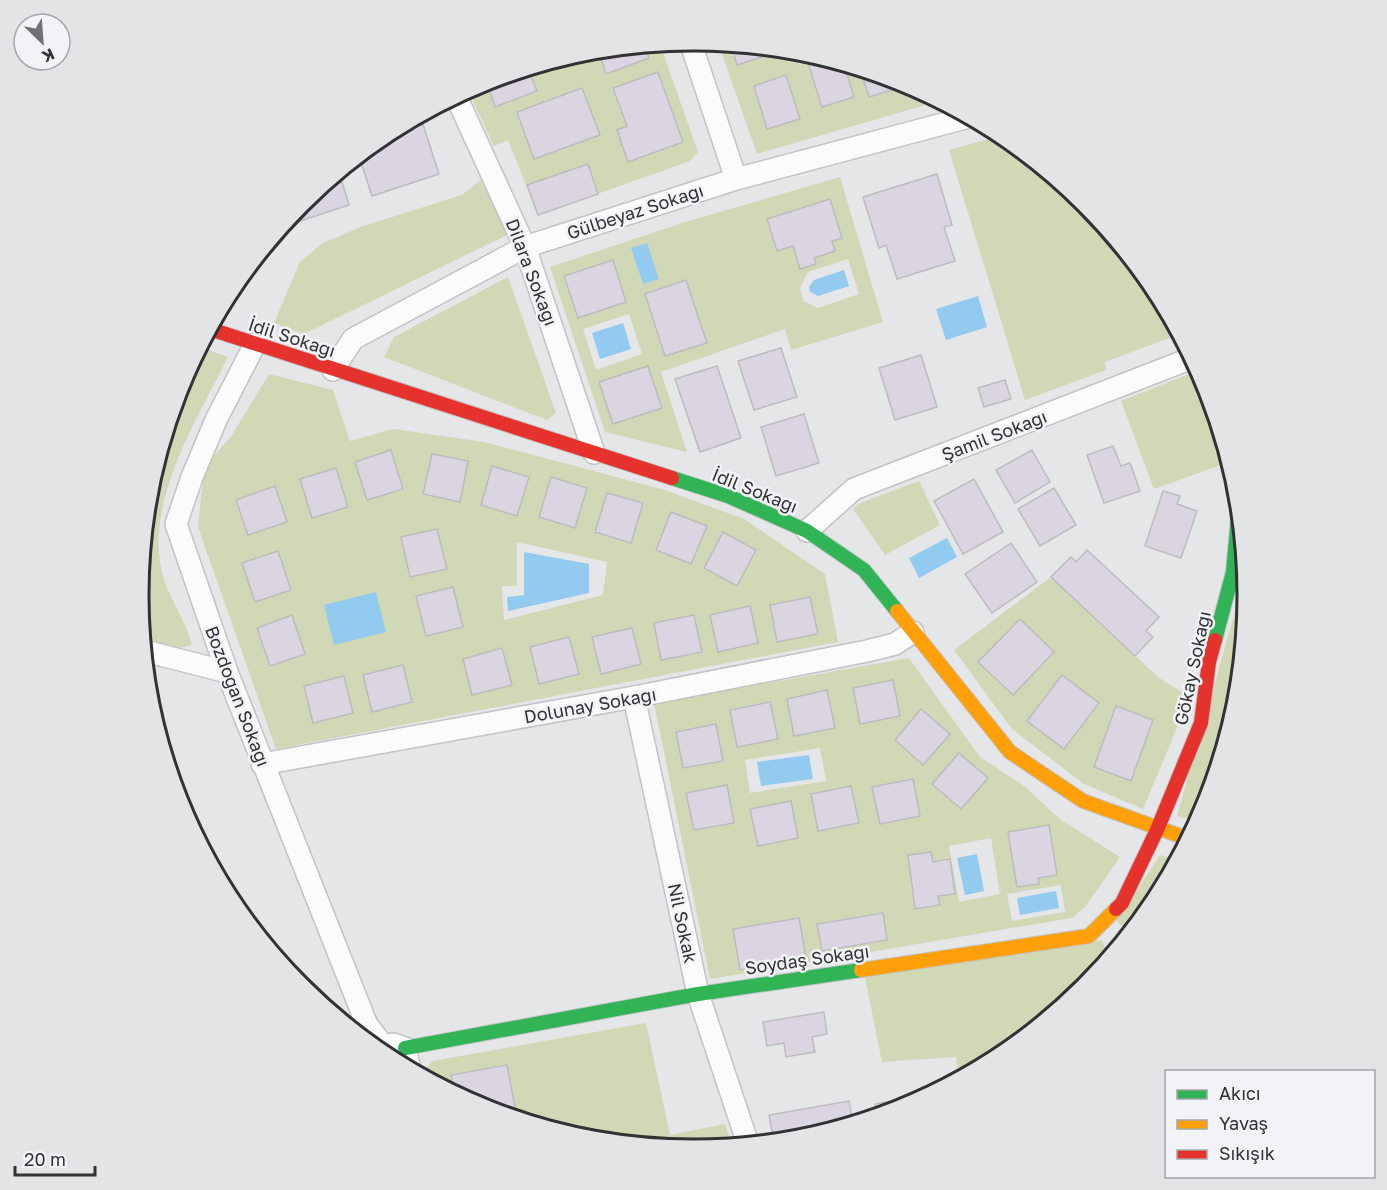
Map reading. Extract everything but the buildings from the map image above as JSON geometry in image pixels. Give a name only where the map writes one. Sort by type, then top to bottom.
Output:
[{"type":"street","points":[[693,51],[736,178]]},
{"type":"street","name":"Dilara Sokağı","points":[[460,104],[525,247],[594,453]]},
{"type":"street","name":"Gülbeyaz Sokağı","points":[[333,370],[353,339],[525,247],[736,178],[958,120]]},
{"type":"street","name":"İdil Sokağı","points":[[218,332],[728,496],[807,531],[864,570],[1010,752],[1083,801],[1157,830],[1181,837]]},
{"type":"street","name":"Bozdoğan Sokağı","points":[[255,344],[212,430],[176,524],[227,672],[262,764],[371,1033]]},
{"type":"street","name":"Şamil Sokağı","points":[[807,531],[854,489],[1184,361]]},
{"type":"street","name":"Gökay Sokağı","points":[[1157,830],[1201,723],[1209,662],[1233,572],[1235,549]]},
{"type":"street","name":"Dolunay Sokağı","points":[[262,764],[634,698],[867,651],[895,644],[913,632]]},
{"type":"street","points":[[153,653],[227,672]]},
{"type":"street","name":"Nil Sokak","points":[[634,698],[698,994],[745,1136]]},
{"type":"street","name":"Soydaş Sokağı","points":[[405,1048],[698,994],[1089,936],[1122,903],[1157,830]]},
{"type":"street","points":[[387,1044],[405,1048],[407,1057]]},
{"type":"green space","points":[[663,52],[698,152],[690,161],[538,215],[508,140],[494,146],[472,98],[519,80],[587,61]]},
{"type":"green space","points":[[721,52],[796,60],[800,65],[804,62],[868,80],[928,104],[757,154]]},
{"type":"green space","points":[[989,139],[1025,163],[1078,210],[1103,236],[1146,293],[1172,337],[1105,362],[1106,370],[1025,400],[949,150]]},
{"type":"green space","points":[[840,177],[883,322],[791,350],[785,329],[661,372],[687,452],[605,432],[550,267],[682,223]],"holes":[[[848,259],[859,294],[818,308],[803,301],[800,288],[808,272]],[[629,314],[642,354],[596,370],[583,329]]]},
{"type":"green space","points":[[482,179],[507,235],[304,334],[274,323],[300,262],[321,244],[360,227],[462,195]]},
{"type":"green space","points":[[508,277],[556,413],[547,420],[384,357],[394,337]]},
{"type":"green space","points":[[208,350],[228,357],[178,459],[161,514],[159,541],[163,578],[192,645],[174,649],[152,643],[149,595],[154,524],[168,454],[178,420]]},
{"type":"green space","points":[[269,374],[333,390],[350,441],[393,429],[484,442],[665,490],[744,519],[825,574],[838,642],[276,749],[198,527],[204,467],[232,435]],"holes":[[[517,542],[607,562],[603,595],[504,620],[502,586],[517,586]]]},
{"type":"green space","points":[[1190,374],[1209,420],[1221,465],[1154,489],[1121,401]]},
{"type":"green space","points":[[919,481],[940,525],[885,555],[853,509],[858,504]]},
{"type":"green space","points":[[1051,577],[1158,677],[1190,697],[1143,809],[1084,784],[1012,729],[954,650]]},
{"type":"green space","points":[[1238,603],[1233,666],[1219,736],[1209,770],[1189,819],[1177,816]]},
{"type":"green space","points":[[909,658],[980,757],[1024,786],[1061,820],[1120,857],[1086,906],[1072,918],[710,979],[654,703]],"holes":[[[820,748],[826,781],[750,793],[745,760]],[[991,838],[1000,894],[959,902],[949,846]],[[1061,885],[1065,912],[1012,921],[1007,894]]]},
{"type":"green space","points":[[1160,855],[1170,858],[1123,928],[1117,921]]},
{"type":"green space","points":[[1102,940],[1106,950],[1078,980],[1025,1027],[958,1070],[956,1057],[882,1062],[865,977]]},
{"type":"green space","points":[[646,1023],[670,1135],[725,1124],[729,1138],[658,1138],[587,1129],[485,1098],[426,1069],[432,1061]]},
{"type":"water","points":[[647,243],[659,279],[643,284],[631,248]]},
{"type":"water","points":[[844,270],[849,286],[818,296],[810,292],[809,287],[814,280]]},
{"type":"water","points":[[978,296],[987,327],[946,340],[936,309]]},
{"type":"water","points":[[623,323],[631,349],[600,359],[592,333]]},
{"type":"water","points":[[947,538],[957,557],[919,578],[909,558]]},
{"type":"water","points":[[524,552],[589,564],[589,593],[508,611],[507,597],[524,595]]},
{"type":"water","points":[[376,592],[386,632],[334,645],[324,605]]},
{"type":"water","points":[[809,755],[813,779],[761,786],[757,762]]},
{"type":"water","points":[[977,854],[984,891],[965,895],[957,858]]},
{"type":"water","points":[[1056,891],[1059,908],[1020,915],[1017,898]]},
{"type":"traffic: fast","points":[[672,478],[728,496],[807,531],[864,570],[897,611]]},
{"type":"traffic: fast","points":[[1215,640],[1233,572],[1235,549]]},
{"type":"traffic: fast","points":[[405,1048],[698,994],[861,970]]},
{"type":"traffic: slow","points":[[897,611],[1010,752],[1083,801],[1181,836]]},
{"type":"traffic: slow","points":[[861,970],[1089,936],[1116,909]]},
{"type":"traffic: jam","points":[[218,331],[672,478]]},
{"type":"traffic: jam","points":[[1116,909],[1122,903],[1157,830],[1201,723],[1209,662],[1215,640]]}]
